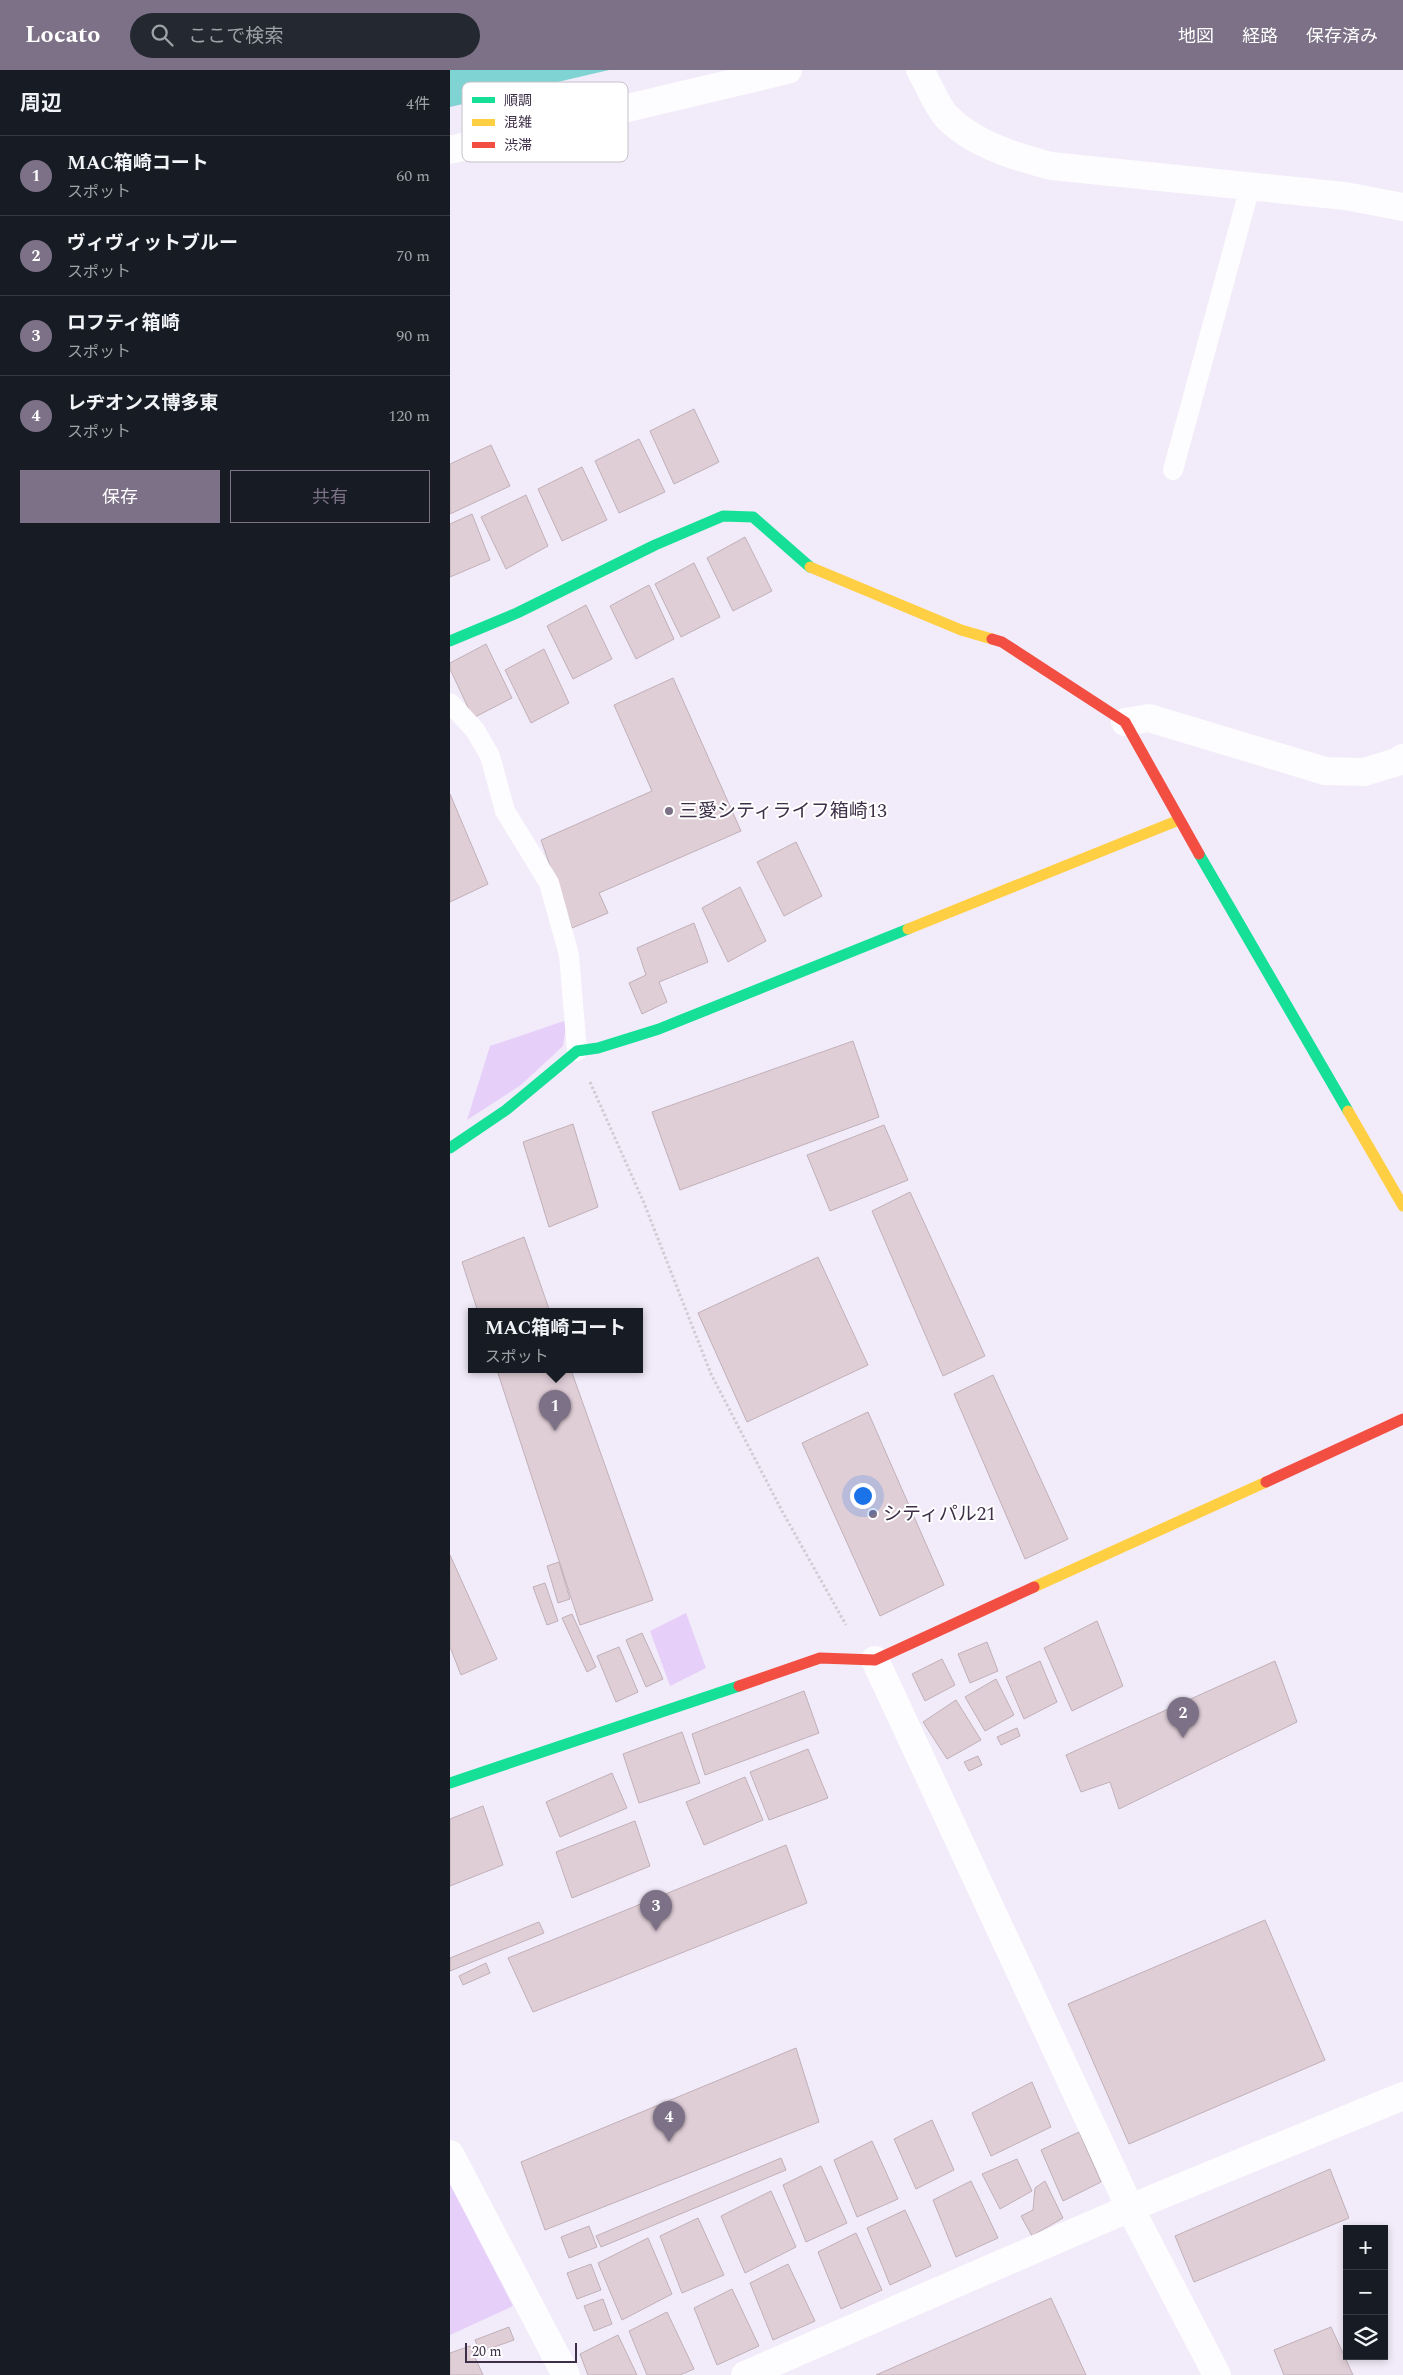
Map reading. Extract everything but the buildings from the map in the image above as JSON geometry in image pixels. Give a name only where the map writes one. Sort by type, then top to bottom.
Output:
[{"type":"street","points":[[628,108],[788,70]]},
{"type":"street","points":[[920,70],[946,117],[976,139],[1027,160],[1051,166],[1345,196],[1403,207]]},
{"type":"street","points":[[450,641],[517,613],[655,544],[723,516],[753,517],[811,568],[961,630],[1002,642],[1125,722],[1179,820],[1403,1206]]},
{"type":"street","points":[[1125,722],[1149,718],[1325,771],[1364,772],[1397,762],[1403,758]]},
{"type":"street","points":[[450,1148],[498,1116],[577,1051],[598,1048],[659,1029],[1179,820]]},
{"type":"street","points":[[450,1783],[820,1658],[875,1660],[1403,1419]]},
{"type":"street","points":[[875,1660],[1130,2208],[1217,2375]]},
{"type":"street","points":[[744,2375],[1130,2208],[1403,2096]]},
{"type":"street","points":[[450,2154],[566,2375]]},
{"type":"lane","points":[[1173,470],[1250,187]]},
{"type":"lane","points":[[450,703],[475,730],[490,756],[505,811],[549,882],[569,955],[577,1051]]},
{"type":"path","points":[[577,1051],[644,1203],[711,1374],[782,1511],[852,1637],[875,1660]]},
{"type":"shaded area","points":[[450,70],[609,70],[557,82],[462,82],[462,104],[450,107]]},
{"type":"shaded area","points":[[567,1020],[563,1046],[521,1085],[467,1120],[490,1046]]},
{"type":"shaded area","points":[[686,1613],[706,1668],[670,1686],[650,1631]]},
{"type":"shaded area","points":[[450,2184],[513,2306],[450,2335]]},
{"type":"traffic: fast","points":[[450,641],[517,613],[655,545],[723,516],[753,517],[810,567]]},
{"type":"traffic: fast","points":[[1199,854],[1348,1111]]},
{"type":"traffic: fast","points":[[450,1148],[506,1110],[577,1051],[598,1048],[659,1029],[908,929]]},
{"type":"traffic: fast","points":[[450,1783],[739,1686]]},
{"type":"traffic: slow","points":[[810,567],[961,630],[992,639]]},
{"type":"traffic: slow","points":[[908,929],[1179,820]]},
{"type":"traffic: slow","points":[[1348,1111],[1403,1206]]},
{"type":"traffic: slow","points":[[1034,1587],[1266,1482]]},
{"type":"traffic: jam","points":[[992,639],[1002,642],[1125,722],[1199,854]]},
{"type":"traffic: jam","points":[[1266,1482],[1403,1419]]},
{"type":"traffic: jam","points":[[739,1686],[820,1658],[875,1660],[1034,1587]]},
{"type":"place","name":"三愛シティライフ箱崎13","points":[[669,811]]},
{"type":"place","name":"MAC箱崎コート","points":[[555,1431]]},
{"type":"place","name":"シティパル21","points":[[873,1514]]},
{"type":"place","name":"ヴィヴィットブルー","points":[[1183,1738]]},
{"type":"place","name":"ロフティ箱崎","points":[[656,1931]]},
{"type":"place","name":"レヂオンス博多東","points":[[669,2142]]}]
